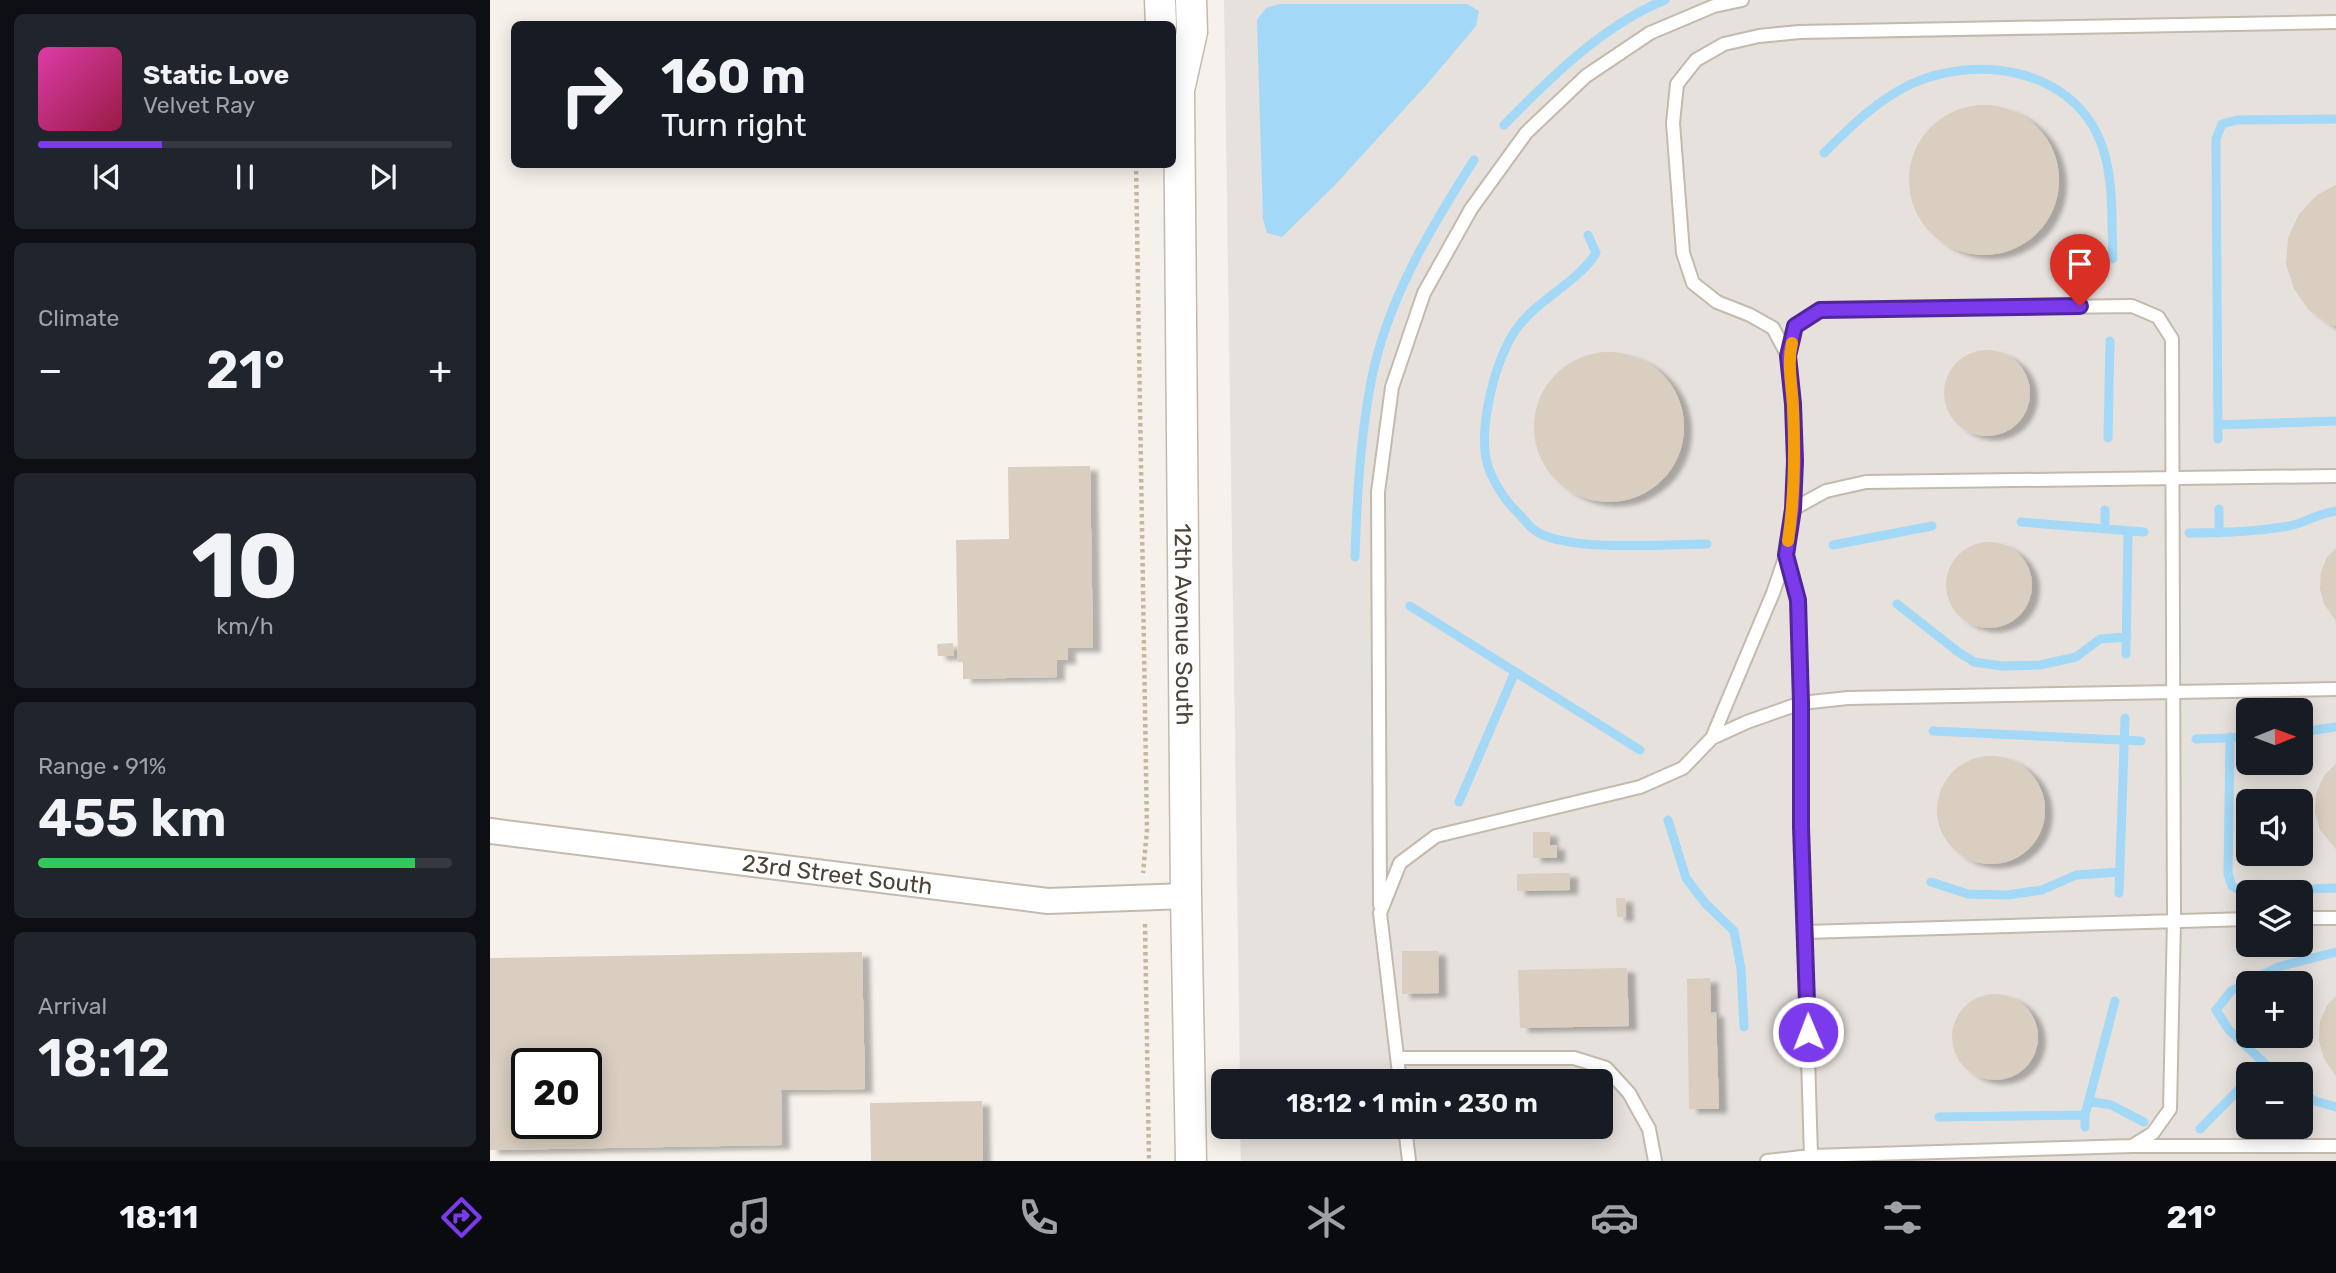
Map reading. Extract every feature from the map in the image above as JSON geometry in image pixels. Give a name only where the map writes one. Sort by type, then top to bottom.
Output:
[{"type":"street","points":[[1160,0],[1161,21]]},
{"type":"street","name":"12th Avenue South","points":[[1191,0],[1192,32],[1176,79],[1191,1161]]},
{"type":"street","name":"23rd Street South","points":[[490,831],[1048,901],[1186,896]]},
{"type":"lane","points":[[1398,1069],[1380,913],[1378,492],[1392,387],[1424,293],[1471,209],[1526,133],[1586,76],[1650,33],[1714,6],[1742,0]]},
{"type":"lane","points":[[1788,356],[1773,328],[1750,315],[1717,302],[1693,283],[1683,253],[1673,123],[1677,84],[1696,60],[1724,44],[1759,36],[1799,32],[2336,22]]},
{"type":"lane","points":[[1380,913],[1400,863],[1436,836],[1640,787],[1683,768],[1712,738],[1773,593],[1786,555],[1793,509],[1794,438],[1788,356],[1795,326],[1820,310],[2132,306],[2158,317],[2172,339],[2174,691],[2174,920],[2170,1109],[2153,1133],[2132,1146]]},
{"type":"lane","points":[[1793,509],[1826,491],[1866,482],[2336,476]]},
{"type":"lane","points":[[1786,555],[1798,600],[1801,827],[1811,1156]]},
{"type":"lane","points":[[1712,738],[1801,703],[1848,698],[2336,689]]},
{"type":"lane","points":[[2313,918],[2336,918]]},
{"type":"lane","points":[[1805,932],[2236,919]]},
{"type":"lane","points":[[1397,1058],[1574,1058],[1606,1068],[1629,1093],[1649,1129],[1655,1161]]},
{"type":"lane","points":[[1406,1139],[1409,1161]]},
{"type":"lane","points":[[1767,1161],[1811,1156],[2132,1146],[2336,1146]]},
{"type":"path","points":[[1136,168],[1147,831],[1142,865],[1145,898],[1149,1161]]},
{"type":"shaded area","points":[[1224,0],[2336,0],[2336,1161],[1241,1161],[1240,1139],[1613,1139],[1613,1069],[1240,1069]]},
{"type":"water","points":[[1280,4],[1467,4],[1479,11],[1476,26],[1428,83],[1335,185],[1282,237],[1267,233],[1263,219],[1257,20],[1266,8]]},
{"type":"building","points":[[1984,105],[2013,111],[2037,127],[2053,151],[2059,180],[2053,209],[2037,233],[2013,249],[1984,255],[1955,249],[1931,233],[1915,209],[1909,180],[1915,151],[1931,127],[1955,111]]},
{"type":"building","points":[[2336,185],[2336,326],[2328,324],[2309,310],[2294,289],[2286,264],[2288,238],[2299,214],[2317,195]]},
{"type":"building","points":[[1987,350],[2011,357],[2023,369],[2030,393],[2023,417],[2011,429],[1987,436],[1963,429],[1951,417],[1944,393],[1951,369],[1963,357]]},
{"type":"building","points":[[1609,352],[1638,358],[1662,374],[1678,398],[1684,427],[1678,456],[1662,480],[1638,496],[1609,502],[1580,496],[1556,480],[1540,456],[1534,427],[1540,398],[1556,374],[1580,358]]},
{"type":"building","points":[[1090,466],[1093,648],[1068,648],[1068,660],[1057,660],[1057,677],[963,679],[963,662],[958,662],[956,540],[1009,539],[1008,467]]},
{"type":"building","points":[[1989,542],[2013,549],[2025,561],[2032,585],[2025,609],[2013,621],[1989,628],[1965,621],[1953,609],[1946,585],[1953,561],[1965,549]]},
{"type":"building","points":[[2336,548],[2336,621],[2324,604],[2320,589],[2321,572],[2327,557]]},
{"type":"building","points":[[953,643],[954,656],[938,656],[937,644]]},
{"type":"building","points":[[1991,756],[2012,760],[2029,772],[2041,789],[2045,810],[2041,831],[2029,848],[2012,860],[1991,864],[1970,860],[1953,848],[1941,831],[1937,810],[1941,789],[1953,772],[1970,760]]},
{"type":"building","points":[[2336,763],[2336,849],[2320,830],[2315,812],[2316,793],[2324,776]]},
{"type":"building","points":[[1533,832],[1550,832],[1550,845],[1557,845],[1557,858],[1533,858]]},
{"type":"building","points":[[1570,873],[1570,890],[1517,891],[1517,874]]},
{"type":"building","points":[[1616,898],[1625,898],[1626,917],[1617,917]]},
{"type":"building","points":[[1402,951],[1438,951],[1439,993],[1402,994]]},
{"type":"building","points":[[862,952],[865,1089],[781,1090],[782,1145],[490,1150],[490,958]]},
{"type":"building","points":[[1627,968],[1629,1026],[1520,1028],[1518,970]]},
{"type":"building","points":[[1710,978],[1711,1013],[1716,1012],[1719,1109],[1689,1109],[1687,979]]},
{"type":"building","points":[[1995,994],[2019,1001],[2031,1013],[2038,1037],[2031,1061],[2019,1073],[1995,1080],[1971,1073],[1959,1061],[1952,1037],[1959,1013],[1971,1001]]},
{"type":"building","points":[[2336,996],[2336,1076],[2324,1059],[2319,1041],[2320,1022],[2327,1005]]},
{"type":"building","points":[[982,1101],[983,1161],[871,1161],[870,1103]]},
{"type":"waterway","points":[[1504,125],[1578,54],[1620,23],[1665,0]]},
{"type":"waterway","points":[[1824,153],[1886,98],[1911,84],[1936,75],[1963,70],[1990,70],[2043,82],[2066,96],[2085,114],[2099,138],[2110,182],[2113,259]]},
{"type":"waterway","points":[[2218,439],[2216,139],[2222,124],[2237,120],[2336,119]]},
{"type":"waterway","points":[[1355,557],[1362,447],[1367,403],[1378,352],[1387,323],[1412,266],[1474,160]]},
{"type":"waterway","points":[[1588,235],[1596,253],[1578,274],[1522,322],[1513,334],[1499,364],[1486,421],[1486,457],[1490,472],[1507,500],[1529,525],[1536,532],[1555,539],[1620,546],[1707,544]]},
{"type":"waterway","points":[[2108,438],[2110,341]]},
{"type":"waterway","points":[[2218,425],[2336,421]]},
{"type":"waterway","points":[[2219,509],[2219,533]]},
{"type":"waterway","points":[[2105,510],[2105,529]]},
{"type":"waterway","points":[[2189,533],[2277,528],[2295,525],[2336,511]]},
{"type":"waterway","points":[[2021,522],[2144,532]]},
{"type":"waterway","points":[[1833,545],[1932,526]]},
{"type":"waterway","points":[[2126,654],[2128,532]]},
{"type":"waterway","points":[[1897,604],[1974,662],[2002,666],[2040,665],[2076,657],[2100,639],[2126,637]]},
{"type":"waterway","points":[[1410,606],[1640,750]]},
{"type":"waterway","points":[[1459,802],[1515,672]]},
{"type":"waterway","points":[[2119,893],[2125,718]]},
{"type":"waterway","points":[[2314,730],[2336,727]]},
{"type":"waterway","points":[[1933,731],[2141,741]]},
{"type":"waterway","points":[[2230,737],[2228,874],[2232,886],[2240,891],[2336,888]]},
{"type":"waterway","points":[[2196,739],[2236,737]]},
{"type":"waterway","points":[[1668,820],[1686,878],[1705,903],[1734,931],[1741,969],[1744,1027]]},
{"type":"waterway","points":[[1931,882],[1968,894],[2007,895],[2042,890],[2076,875],[2120,872]]},
{"type":"waterway","points":[[2263,1062],[2229,1030],[2216,1010],[2231,991],[2278,967],[2336,952]]},
{"type":"waterway","points":[[2085,1127],[2085,1115],[2115,1001]]},
{"type":"waterway","points":[[2200,1129],[2236,1092]]},
{"type":"waterway","points":[[2313,1100],[2336,1107]]},
{"type":"waterway","points":[[2089,1101],[2111,1105],[2144,1122]]},
{"type":"waterway","points":[[1939,1117],[2085,1115]]},
{"type":"slow traffic","points":[[1788,541],[1793,509],[1795,461],[1788,356],[1792,343]]},
{"type":"route","points":[[1808,1032],[1801,827],[1798,600],[1786,555],[1793,509],[1795,461],[1788,356],[1795,326],[1820,310],[2080,306]]}]
